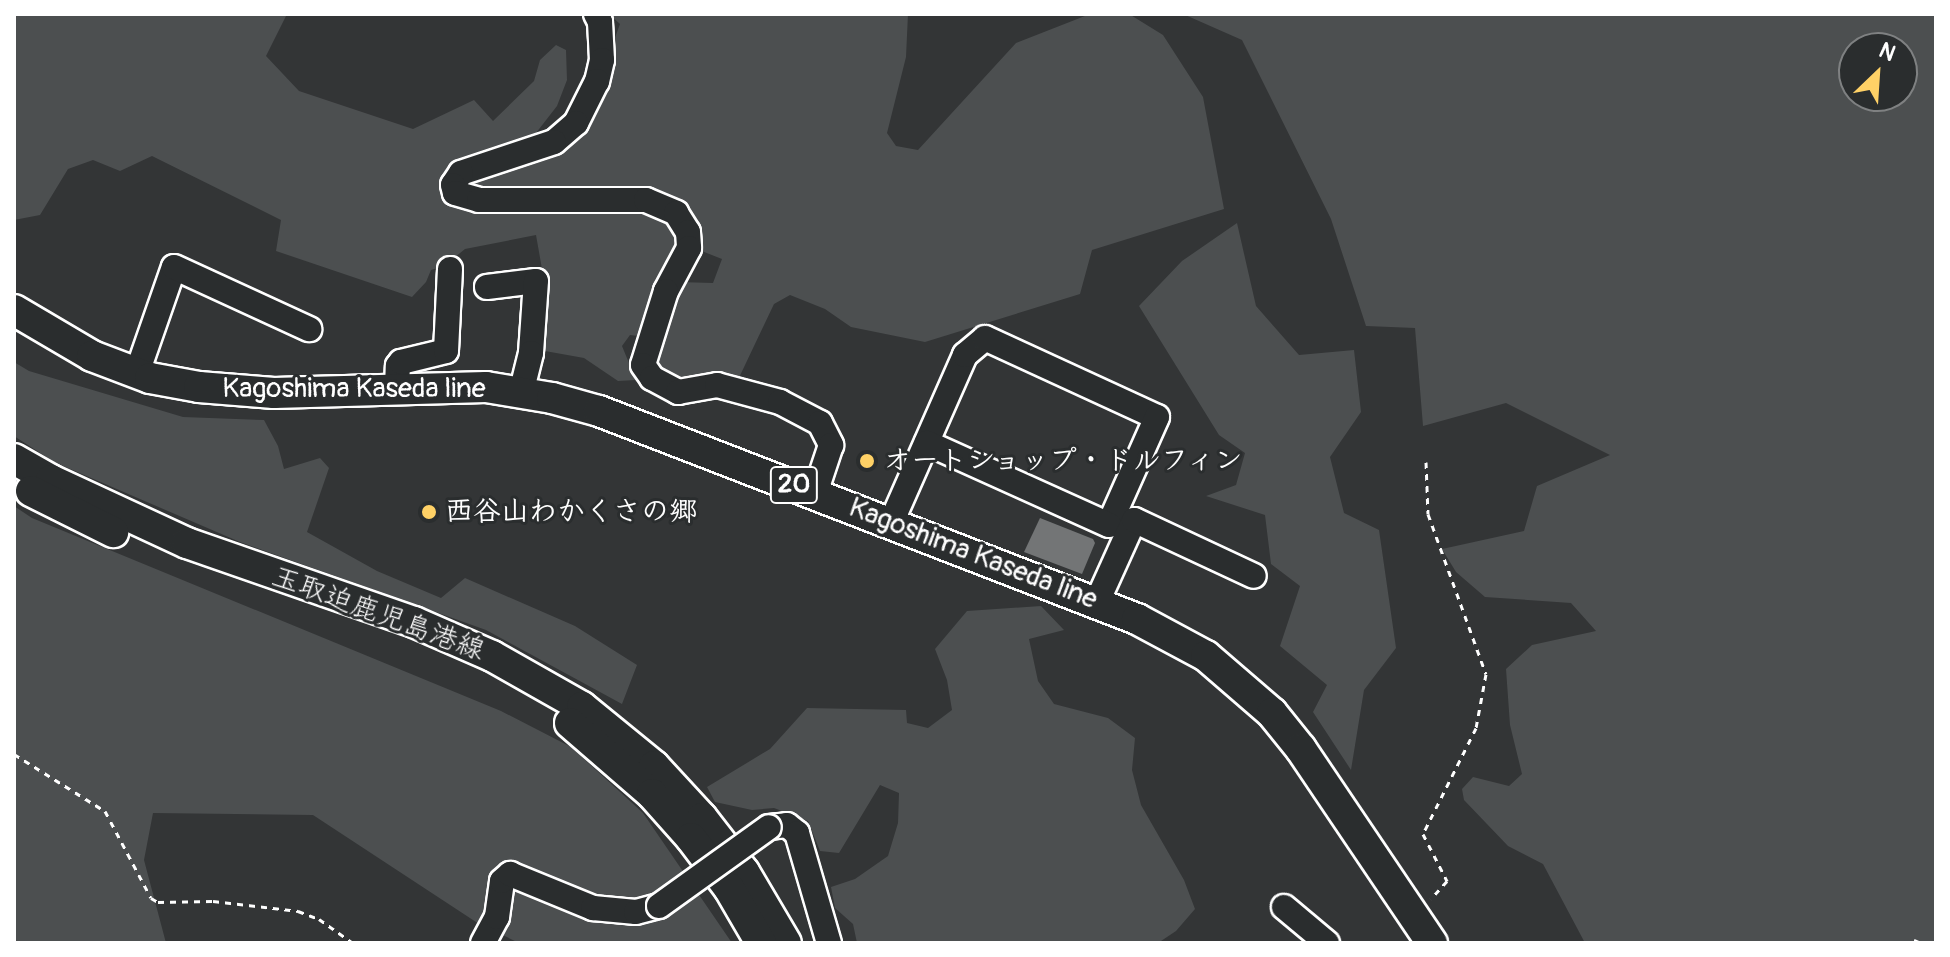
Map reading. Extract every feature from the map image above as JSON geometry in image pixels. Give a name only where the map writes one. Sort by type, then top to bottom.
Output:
[{"type":"main road","name":"Kagoshima Kaseda line","points":[[14,310],[92,356],[137,373],[199,387],[274,393],[486,387],[599,411],[1097,602],[1169,634],[1206,656],[1272,713],[1301,749],[1432,943]]},
{"type":"main road","name":"玉取迫鹿児島港線","points":[[14,459],[51,480],[187,543],[414,622],[492,656],[582,707],[654,766],[702,818],[744,872],[786,943]]},
{"type":"main road","name":"玉取迫鹿児島港線","points":[[14,482],[69,513],[168,557],[408,642],[480,672],[553,711],[604,750],[652,794],[729,888],[761,943]]},
{"type":"street","points":[[596,14],[600,22],[602,60],[597,81],[576,123],[554,142],[461,173],[453,185],[455,193],[479,200],[646,200],[676,213],[688,232],[689,248],[666,291],[643,365],[652,378],[678,392],[717,385],[780,402],[820,423],[831,445],[815,493]]},
{"type":"street","points":[[137,373],[174,267],[309,329]]},
{"type":"street","points":[[397,389],[401,362],[446,351],[450,269]]},
{"type":"street","points":[[487,287],[536,281],[531,353],[521,393]]},
{"type":"street","points":[[891,523],[965,355],[985,338],[1157,417],[1109,525],[927,443]]},
{"type":"street","points":[[1097,602],[1134,520],[1254,576]]},
{"type":"street","points":[[483,943],[497,917],[502,881],[510,874],[593,908],[636,912],[659,906],[769,827],[787,825],[797,833],[829,943]]},
{"type":"street","points":[[1284,907],[1327,943]]},
{"type":"path","points":[[1416,917],[1447,881],[1423,834],[1476,728],[1486,674],[1428,514],[1426,462]]},
{"type":"path","points":[[14,754],[105,811],[151,898],[158,902],[213,901],[298,911],[319,919],[353,943]]},
{"type":"path","points":[[1914,940],[1921,943]]},
{"type":"shaded area","points":[[14,14],[287,14],[266,56],[299,91],[413,129],[474,100],[493,121],[534,81],[540,60],[556,45],[566,50],[567,80],[557,106],[536,133],[516,149],[446,185],[650,205],[685,235],[645,328],[638,336],[630,335],[622,346],[636,380],[618,381],[584,358],[545,351],[538,345],[542,269],[536,235],[465,249],[444,266],[431,270],[426,282],[412,297],[276,251],[281,220],[152,156],[120,171],[93,160],[68,169],[40,215],[14,220]]},
{"type":"shaded area","points":[[609,14],[908,14],[906,57],[887,133],[896,146],[918,150],[1016,43],[1090,14],[1129,14],[1163,35],[1203,97],[1224,209],[1092,250],[1080,294],[925,342],[851,327],[825,309],[790,295],[774,304],[736,384],[688,390],[648,361],[678,282],[713,283],[722,259],[694,248],[672,204],[461,189],[462,177],[556,145],[606,62],[620,24]]},
{"type":"shaded area","points":[[1183,14],[1936,14],[1936,943],[1585,943],[1543,864],[1508,846],[1464,800],[1462,789],[1473,777],[1509,786],[1522,774],[1510,725],[1506,669],[1532,645],[1596,631],[1571,603],[1485,597],[1456,572],[1442,549],[1524,531],[1537,486],[1610,455],[1506,403],[1423,426],[1415,328],[1366,326],[1331,219],[1242,40]]},
{"type":"shaded area","points":[[1237,223],[1256,306],[1299,355],[1354,350],[1361,412],[1330,457],[1344,513],[1379,530],[1396,648],[1364,690],[1351,770],[1313,712],[1327,685],[1280,646],[1300,586],[1271,564],[1265,515],[1206,496],[1236,485],[1245,453],[1219,435],[1139,306],[1182,261]]},
{"type":"shaded area","points":[[14,362],[29,371],[183,417],[264,420],[278,446],[284,469],[320,458],[329,468],[307,532],[377,571],[441,598],[465,578],[575,626],[637,665],[622,704],[486,630],[240,542],[54,462],[14,436]]},
{"type":"shaded area","points":[[14,506],[32,518],[501,711],[571,747],[643,813],[732,943],[519,943],[476,922],[313,815],[153,813],[144,860],[166,943],[14,943]]},
{"type":"shaded area","points":[[1040,518],[1093,539],[1095,543],[1082,574],[1024,552]]},
{"type":"shaded area","points":[[1041,606],[1064,630],[1029,639],[1038,681],[1054,704],[1108,718],[1135,738],[1132,770],[1141,805],[1184,880],[1195,909],[1176,931],[1158,943],[857,943],[853,924],[835,908],[831,887],[855,879],[888,856],[898,823],[899,793],[880,785],[839,853],[820,851],[808,821],[774,808],[752,810],[715,802],[707,787],[770,749],[807,708],[906,710],[907,723],[928,728],[952,710],[947,680],[935,649],[967,611]]},
{"type":"place","name":"オートショップ・ドルフィン","points":[[867,461]]},
{"type":"place","name":"西谷山わかくさの郷","points":[[429,512]]}]
